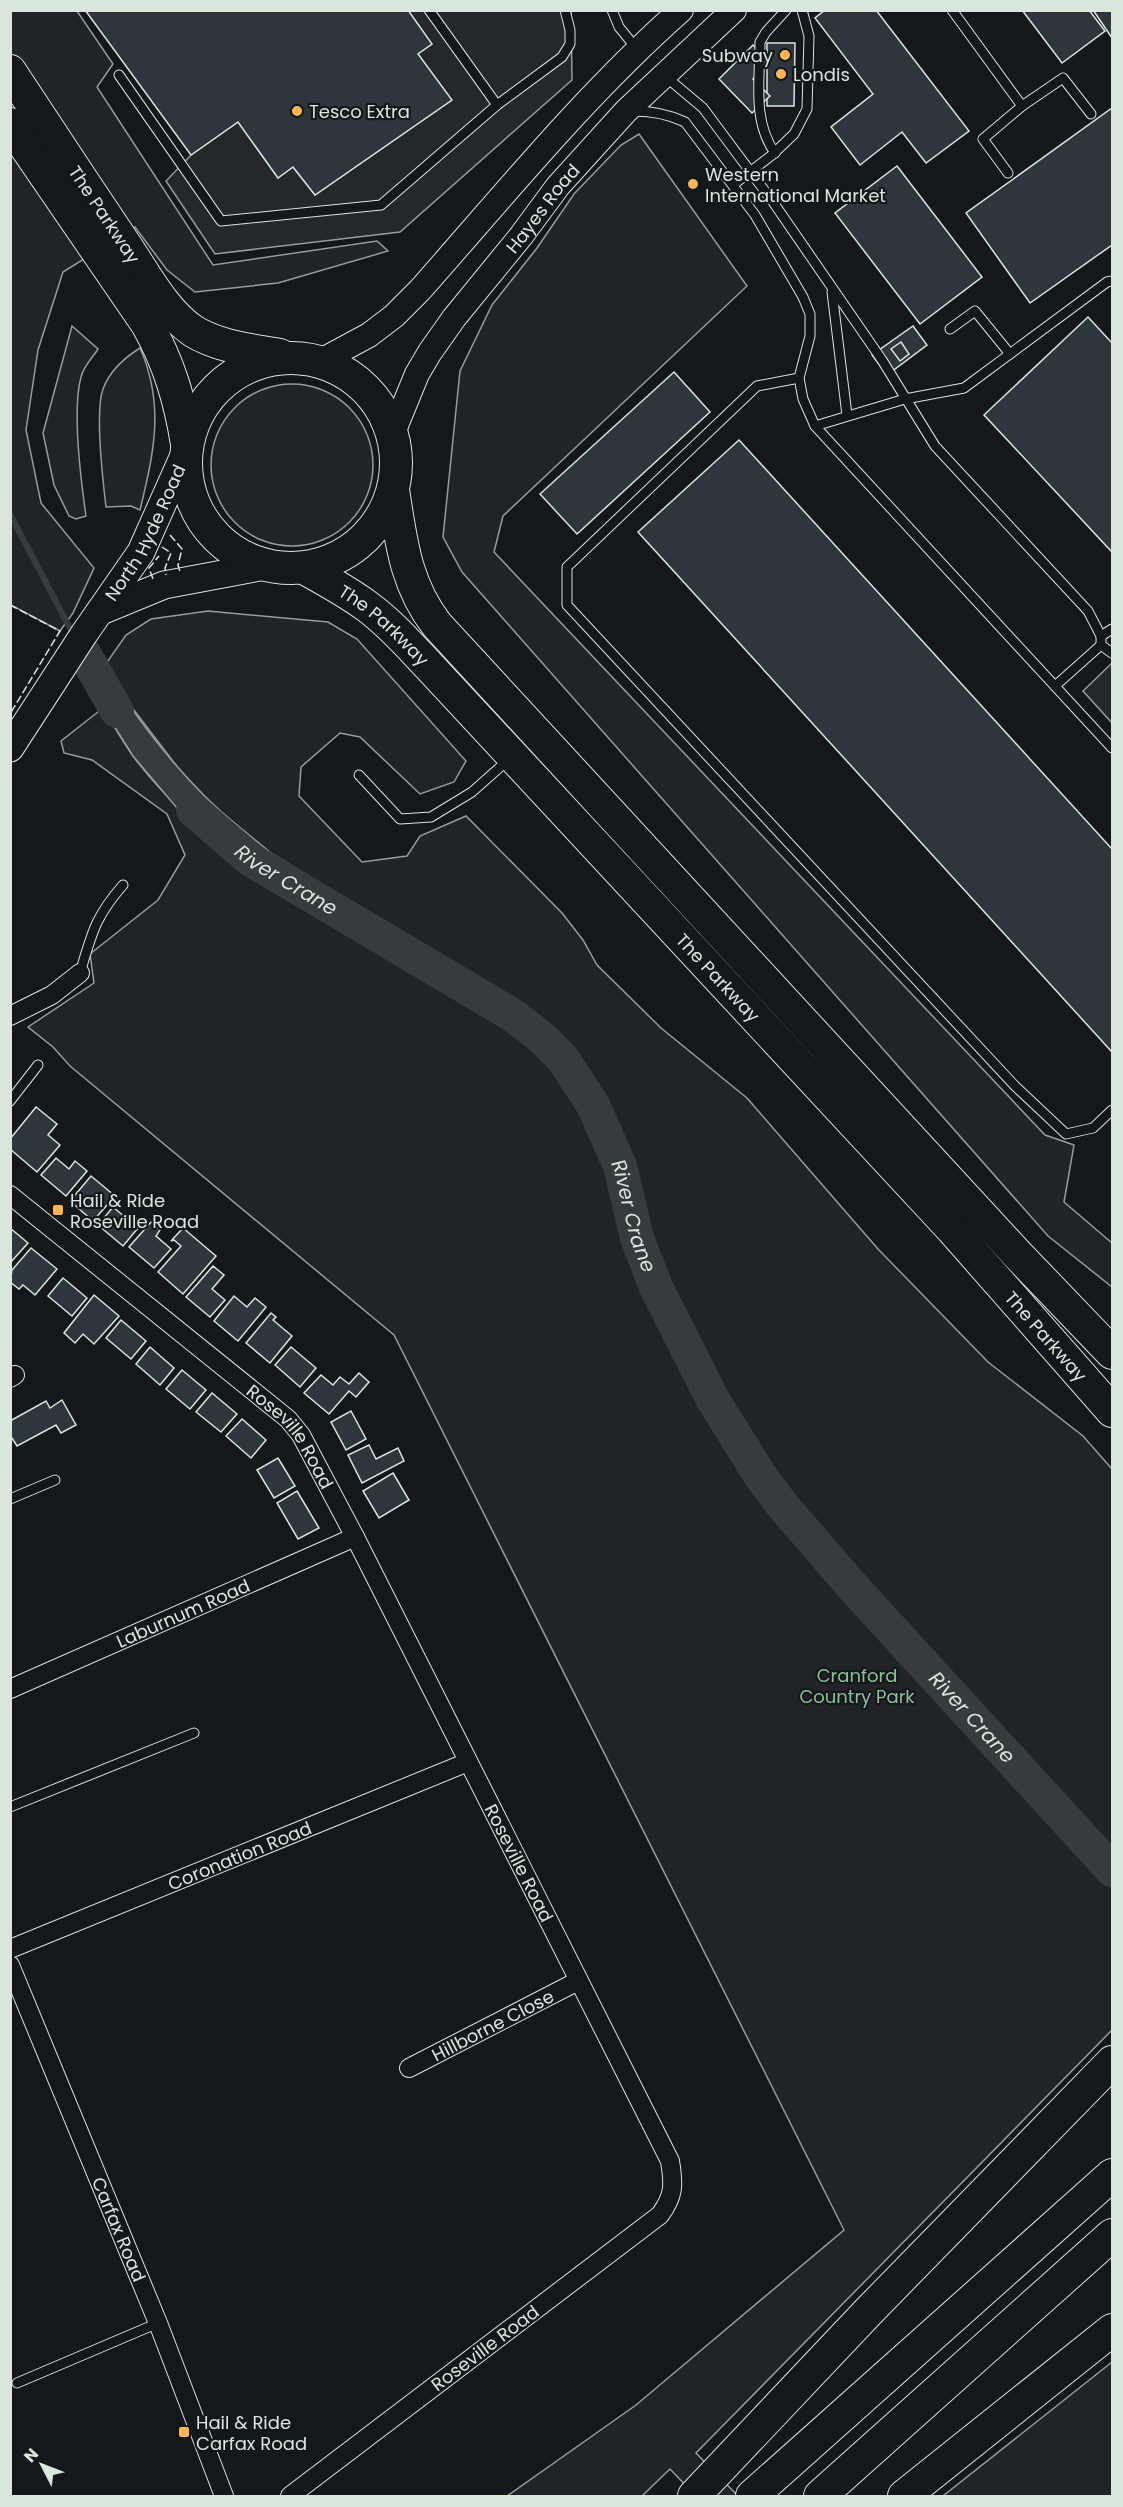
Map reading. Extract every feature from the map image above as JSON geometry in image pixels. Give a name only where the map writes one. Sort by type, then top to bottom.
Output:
[{"type":"highway","name":"The Parkway","points":[[10,70],[163,353],[175,385],[187,447]]},
{"type":"highway","name":"The Parkway","points":[[10,124],[174,315],[193,330],[214,342],[287,357]]},
{"type":"highway","points":[[287,357],[319,362],[344,372],[365,388],[382,410],[392,435],[396,462],[393,490],[381,519],[361,543],[334,560],[304,568],[265,566],[241,557],[227,547],[204,523],[192,501],[186,476],[187,447],[195,420],[212,394],[236,374],[265,362],[287,357]]},
{"type":"highway","name":"The Parkway","points":[[393,490],[405,561],[414,589],[424,609],[437,625],[1003,1239],[1113,1353]]},
{"type":"highway","name":"The Parkway","points":[[304,568],[349,593],[388,623],[952,1229],[1113,1411]]},
{"type":"highway","points":[[694,2496],[868,2312],[1113,2062]]},
{"type":"highway","points":[[752,2496],[1113,2175]]},
{"type":"highway","points":[[820,2496],[1113,2235]]},
{"type":"highway","points":[[903,2496],[1113,2330]]},
{"type":"main road","name":"North Hyde Road","points":[[10,748],[151,534],[187,447]]},
{"type":"main road","name":"North Hyde Road","points":[[101,611],[164,585],[265,566]]},
{"type":"street","name":"Hayes Road","points":[[319,362],[369,335],[394,316],[574,118],[638,50],[681,10]]},
{"type":"street","name":"Hayes Road","points":[[392,435],[417,374],[454,318],[522,236],[558,186],[626,111],[734,10]]},
{"type":"street","points":[[638,50],[664,75]]},
{"type":"street","points":[[10,1016],[52,995],[80,973]]},
{"type":"street","name":"Roseville Road","points":[[10,1195],[288,1419],[301,1435],[355,1537],[670,2161],[673,2181],[670,2201],[660,2215],[290,2496]]},
{"type":"street","name":"Laburnum Road","points":[[10,1689],[355,1537]]},
{"type":"street","name":"Coronation Road","points":[[10,1949],[468,1762]]},
{"type":"street","name":"Carfax Road","points":[[10,1965],[158,2323],[224,2496]]},
{"type":"street","name":"Hillborne Close","points":[[409,2068],[578,1981]]},
{"type":"lane","points":[[429,10],[497,105]]},
{"type":"lane","points":[[119,75],[221,221],[381,206],[497,105],[562,57],[570,44],[570,30],[565,10]]},
{"type":"lane","points":[[612,10],[619,27],[638,50]]},
{"type":"lane","points":[[775,153],[765,139],[759,119],[760,42],[786,10]]},
{"type":"lane","points":[[733,185],[775,153],[794,134],[807,109],[809,36],[802,10]]},
{"type":"lane","points":[[952,10],[1022,106]]},
{"type":"lane","points":[[664,75],[696,100],[774,202],[882,360],[934,446],[1088,611],[1101,640],[1113,653]]},
{"type":"lane","points":[[1008,173],[983,139],[1022,106],[1063,78],[1091,114]]},
{"type":"lane","points":[[626,111],[649,111],[671,115],[685,122],[755,215],[786,266],[810,314],[810,336],[799,378],[803,399],[815,426],[1113,748]]},
{"type":"lane","points":[[815,426],[905,399],[964,388],[1107,282],[1113,281]]},
{"type":"lane","points":[[832,290],[847,415]]},
{"type":"lane","points":[[950,329],[975,310],[1010,354]]},
{"type":"lane","points":[[799,378],[757,386],[567,567],[567,605],[1007,1077],[1066,1134],[1093,1128],[1113,1110]]},
{"type":"lane","points":[[1055,686],[1113,629]]},
{"type":"lane","points":[[359,775],[400,819],[431,818],[472,792],[512,756]]},
{"type":"lane","points":[[80,973],[94,925],[107,903],[123,885]]},
{"type":"lane","points":[[10,1101],[38,1065]]},
{"type":"lane","points":[[10,1499],[55,1480]]},
{"type":"lane","points":[[10,1806],[194,1733]]},
{"type":"lane","points":[[17,2383],[158,2323]]},
{"type":"green space","points":[[10,11],[77,11],[113,64],[97,87],[213,265],[377,241],[388,251],[278,283],[195,292],[167,270],[135,227],[63,272],[38,350],[26,430],[41,503],[94,568],[73,613],[60,631],[11,605]]},
{"type":"green space","points":[[639,134],[747,286],[503,516],[494,552],[1045,1135],[1074,1145],[1064,1202],[1112,1243],[1112,1287],[1048,1236],[462,572],[443,537],[460,371],[492,305],[537,248],[574,194],[621,145]]},
{"type":"green space","points":[[72,326],[98,349],[84,370],[78,391],[78,446],[86,516],[76,519],[69,516],[54,485],[43,433]]},
{"type":"green space","points":[[140,348],[153,389],[155,409],[153,448],[145,489],[140,510],[131,506],[106,507],[100,447],[103,389],[123,360]]},
{"type":"green space","points":[[292,384],[308,385],[323,390],[349,408],[367,434],[372,449],[372,481],[367,496],[349,522],[323,540],[308,545],[292,546],[276,545],[261,540],[235,522],[217,496],[212,481],[211,465],[212,449],[217,434],[235,408],[261,390],[276,385]]},
{"type":"green space","name":"Cranford Country Park","points":[[208,611],[328,622],[357,639],[466,761],[454,782],[420,794],[360,737],[340,733],[301,767],[299,796],[362,862],[407,856],[420,836],[466,816],[562,913],[583,940],[597,965],[661,1028],[747,1098],[878,1249],[988,1362],[1083,1436],[1112,1469],[1112,2030],[696,2453],[738,2496],[696,2496],[670,2469],[642,2496],[507,2496],[636,2405],[844,2230],[394,1335],[70,1066],[53,1047],[28,1027],[94,983],[90,954],[158,900],[185,855],[167,814],[92,760],[64,753],[61,741],[103,708],[146,773],[207,833],[257,872],[535,1040],[558,1069],[576,1098],[608,1162],[628,1153],[620,1126],[572,1052],[527,1010],[271,853],[210,803],[179,769],[111,680],[105,665],[126,635],[151,619]]},
{"type":"green space","points":[[1112,2362],[1112,2496],[943,2496]]},
{"type":"shaded area","points":[[408,11],[571,11],[572,80],[400,232],[215,254],[166,181],[191,155],[238,122],[278,178],[293,167],[315,195],[451,100],[418,54]]},
{"type":"shaded area","points":[[98,660],[162,749],[199,790],[239,827],[223,848],[177,808],[133,756],[85,680]]},
{"type":"shaded area","points":[[1112,663],[1112,723],[1083,691]]},
{"type":"building","name":"Tesco Extra","points":[[85,10],[408,10],[432,44],[418,54],[452,100],[315,195],[293,167],[278,178],[238,122],[191,155]]},
{"type":"building","points":[[825,10],[876,10],[969,131],[926,163],[902,132],[860,165],[831,127],[873,94],[815,18]]},
{"type":"building","points":[[1022,10],[1089,10],[1105,31],[1062,63]]},
{"type":"building","points":[[1093,10],[1112,10],[1112,38]]},
{"type":"building","name":"Londis","points":[[767,43],[795,43],[794,106],[767,106]]},
{"type":"building","points":[[753,45],[770,62],[753,79],[770,96],[752,113],[719,79]]},
{"type":"building","points":[[1112,108],[1112,245],[1030,303],[966,213]]},
{"type":"building","points":[[897,166],[982,277],[920,324],[835,213]]},
{"type":"building","points":[[1088,317],[1112,343],[1112,552],[984,415]]},
{"type":"building","points":[[913,326],[927,345],[887,375],[872,355]]},
{"type":"building","points":[[901,342],[909,354],[900,361],[891,349]]},
{"type":"building","points":[[674,372],[710,412],[577,534],[540,494]]},
{"type":"building","points":[[739,440],[1112,849],[1112,1052],[638,532]]},
{"type":"building","points":[[36,1107],[57,1124],[48,1135],[60,1145],[37,1172],[10,1149],[10,1139]]},
{"type":"building","points":[[56,1158],[69,1169],[75,1161],[87,1171],[66,1196],[41,1175]]},
{"type":"building","points":[[91,1176],[115,1196],[93,1221],[70,1201]]},
{"type":"building","points":[[113,1207],[138,1228],[123,1246],[98,1225]]},
{"type":"building","points":[[151,1222],[160,1230],[156,1236],[171,1249],[154,1268],[129,1247]]},
{"type":"building","points":[[10,1228],[28,1243],[10,1263]]},
{"type":"building","points":[[183,1228],[216,1256],[183,1294],[158,1272],[181,1246],[174,1240],[171,1241]]},
{"type":"building","points":[[31,1248],[57,1269],[35,1295],[23,1285],[19,1289],[10,1282],[12,1270]]},
{"type":"building","points":[[213,1266],[224,1275],[212,1289],[225,1300],[210,1317],[186,1297]]},
{"type":"building","points":[[63,1278],[87,1298],[72,1316],[48,1296]]},
{"type":"building","points":[[94,1295],[119,1316],[94,1344],[83,1334],[75,1343],[64,1333]]},
{"type":"building","points":[[234,1296],[247,1307],[255,1298],[266,1307],[238,1341],[214,1321]]},
{"type":"building","points":[[271,1313],[276,1317],[273,1320],[292,1336],[270,1363],[246,1343]]},
{"type":"building","points":[[121,1320],[146,1341],[131,1359],[106,1338]]},
{"type":"building","points":[[150,1347],[174,1368],[160,1385],[136,1364]]},
{"type":"building","points":[[291,1347],[316,1368],[300,1387],[275,1365]]},
{"type":"building","points":[[182,1370],[206,1390],[190,1409],[166,1389]]},
{"type":"building","points":[[359,1373],[369,1382],[356,1397],[349,1391],[329,1414],[304,1393],[321,1375],[333,1385],[340,1377],[349,1384]]},
{"type":"building","points":[[212,1393],[237,1414],[221,1432],[196,1412]]},
{"type":"building","points":[[62,1400],[76,1425],[61,1433],[56,1425],[17,1446],[10,1435],[10,1421],[46,1401],[50,1408]]},
{"type":"building","points":[[351,1411],[366,1439],[346,1450],[331,1422]]},
{"type":"building","points":[[242,1419],[266,1440],[251,1458],[226,1436]]},
{"type":"building","points":[[369,1445],[376,1459],[398,1448],[404,1461],[362,1483],[348,1455]]},
{"type":"building","points":[[278,1458],[295,1486],[274,1498],[257,1470]]},
{"type":"building","points":[[393,1473],[409,1500],[379,1518],[363,1491]]},
{"type":"building","points":[[297,1491],[319,1528],[298,1539],[277,1503]]},
{"type":"waterway","points":[[10,514],[74,636]]},
{"type":"waterway","name":"River Crane","points":[[81,648],[117,711]]},
{"type":"waterway","name":"River Crane","points":[[193,810],[251,860],[514,1016],[542,1038],[563,1059],[593,1105],[620,1166],[637,1238],[656,1287],[712,1398],[761,1477],[852,1586],[1112,1870]]},
{"type":"fence","points":[[170,535],[182,549],[178,565],[180,572]]},
{"type":"fence","points":[[162,547],[171,553],[165,568],[166,575]]},
{"type":"fence","points":[[153,579],[149,568],[159,556]]},
{"type":"fence","points":[[10,605],[60,631],[10,714]]},
{"type":"place","name":"Subway","points":[[785,55]]},
{"type":"place","name":"Londis","points":[[781,74]]},
{"type":"place","name":"Tesco Extra","points":[[297,111]]},
{"type":"place","name":"Western International Market","points":[[693,184]]},
{"type":"place","name":"Hail & Ride Roseville Road","points":[[58,1210]]},
{"type":"place","name":"Hail & Ride Carfax Road","points":[[184,2432]]}]
